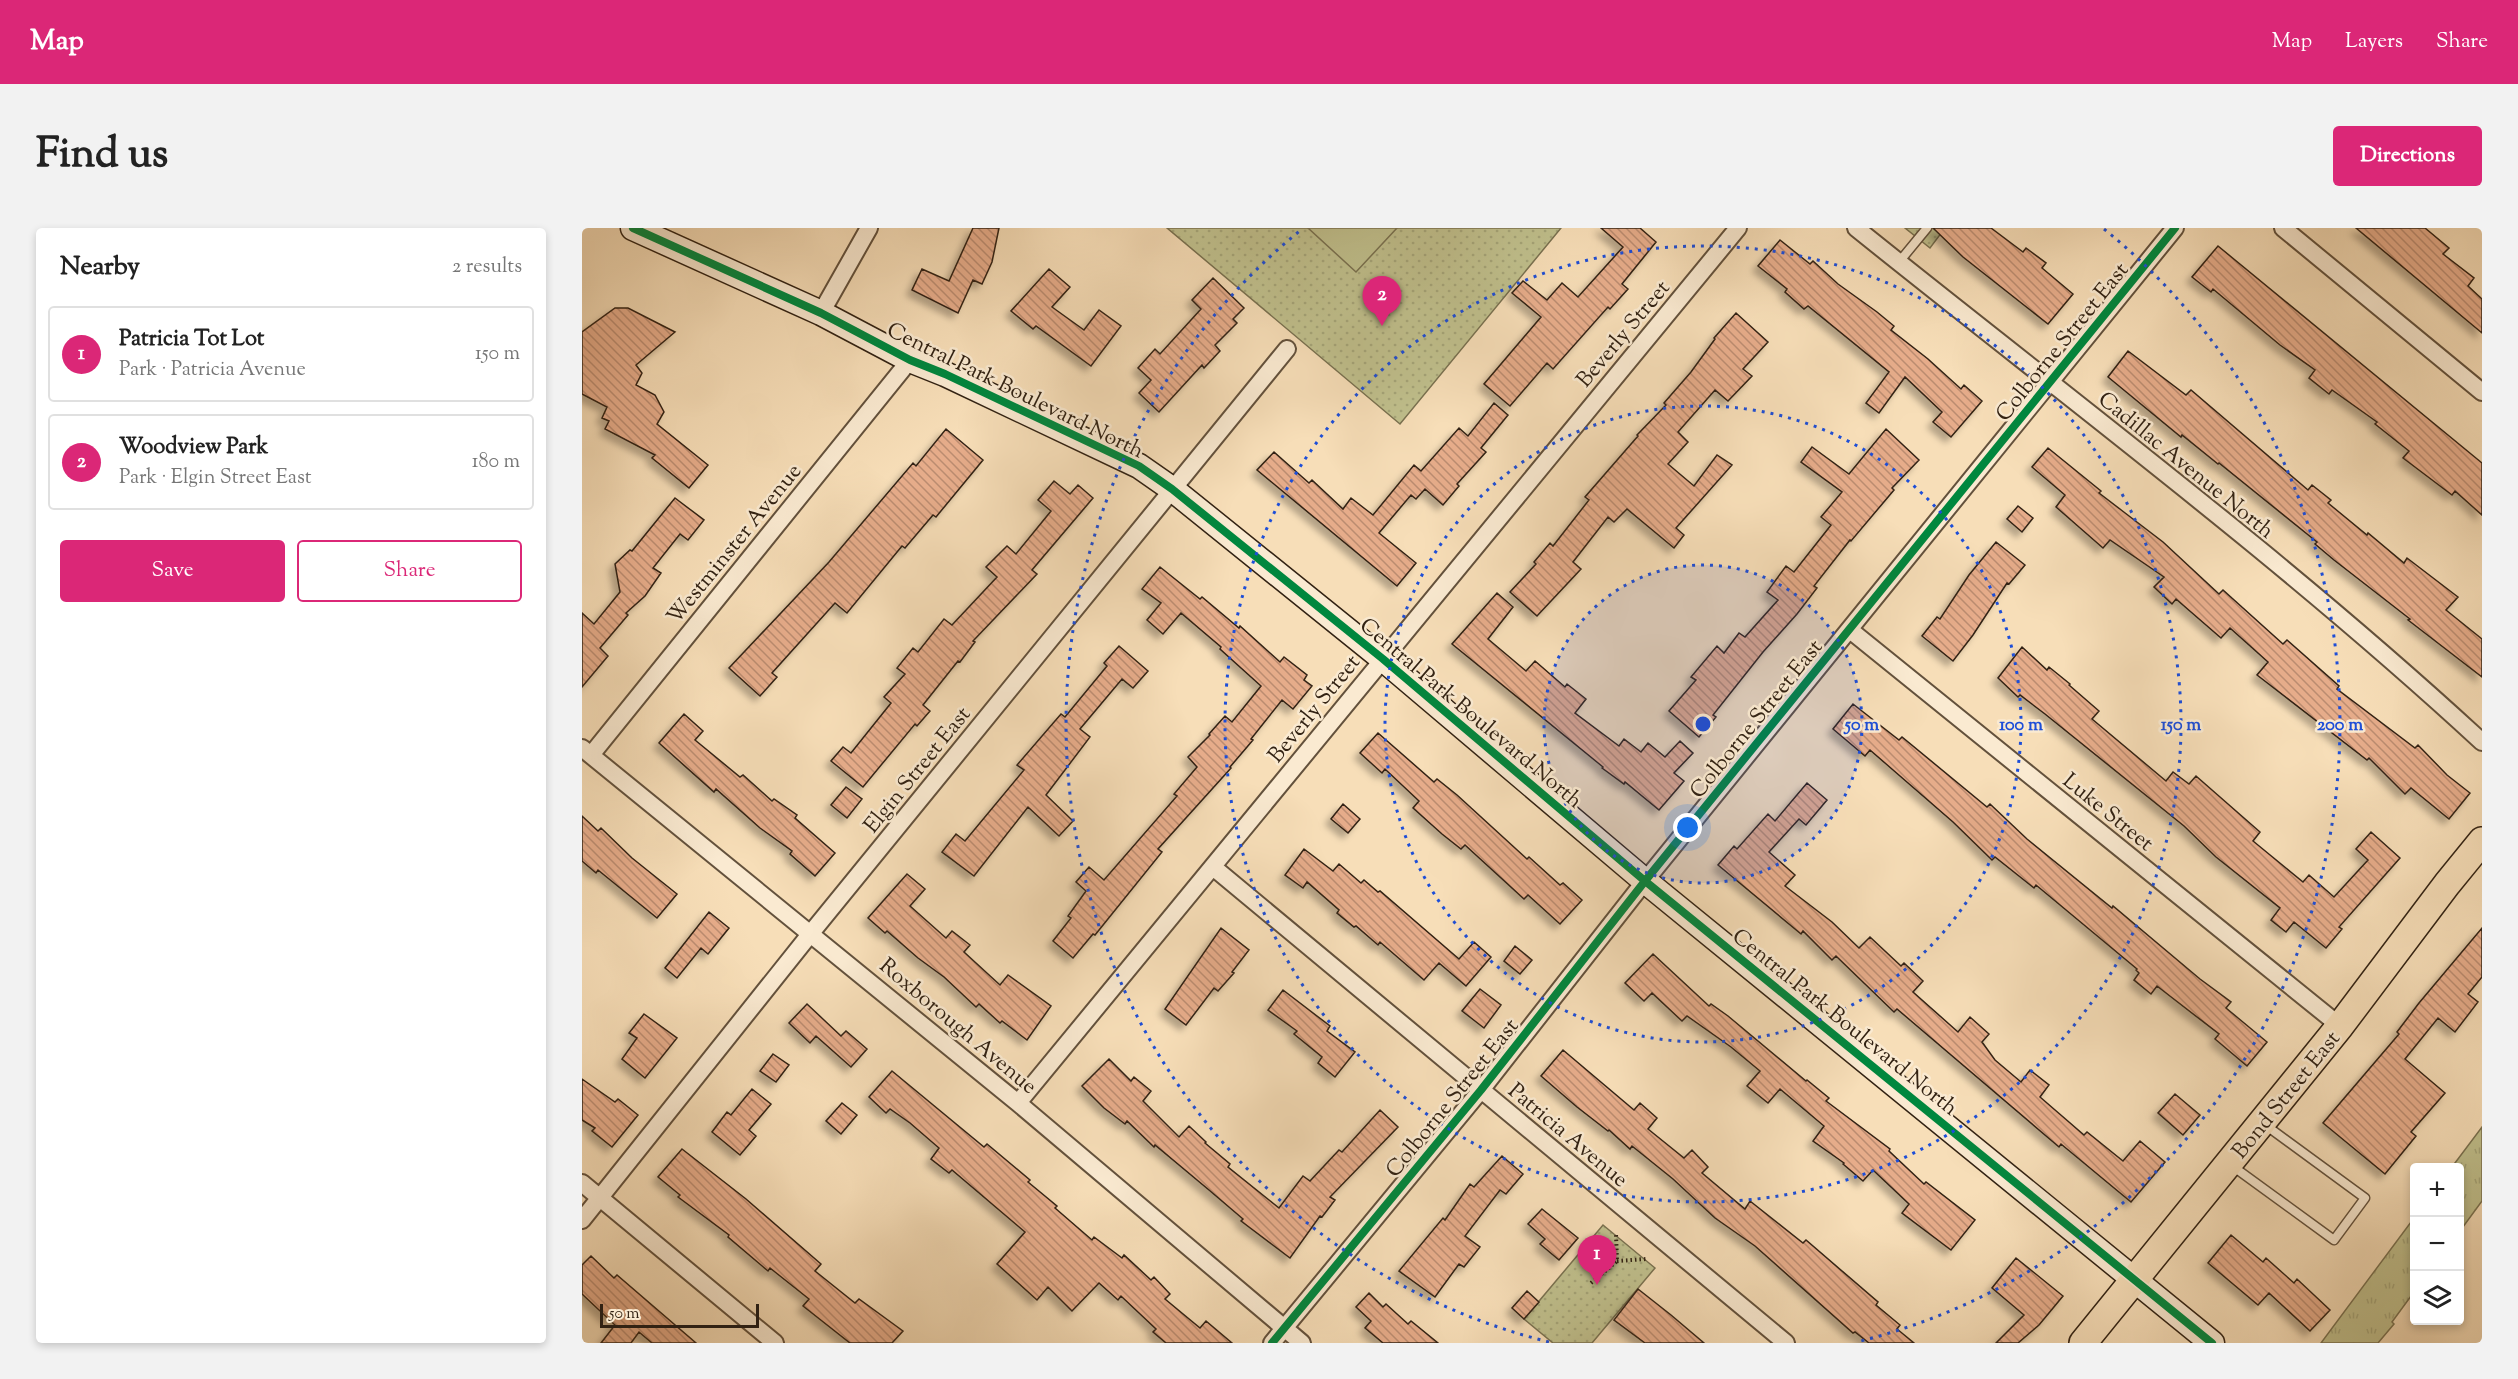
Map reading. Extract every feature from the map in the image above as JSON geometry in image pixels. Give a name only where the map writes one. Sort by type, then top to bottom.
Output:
[{"type":"main road","name":"Bond Street East","points":[[2083,1343],[2340,1026],[2482,841]]},
{"type":"street","name":"Central Park Boulevard North","points":[[633,228],[821,313],[910,360],[945,374],[1139,466],[1172,489],[1383,659],[1645,882],[2135,1278],[2212,1343]]},
{"type":"street","points":[[821,313],[868,228]]},
{"type":"street","name":"Beverly Street","points":[[1018,1103],[1738,228]]},
{"type":"street","name":"Cadillac Avenue North","points":[[1856,228],[2052,382],[2393,661],[2482,742]]},
{"type":"street","name":"Colborne Street East","points":[[1272,1343],[1481,1090],[1645,882],[2175,228]]},
{"type":"street","points":[[2283,228],[2482,392]]},
{"type":"street","name":"Elgin Street East","points":[[582,1220],[811,933],[1287,349]]},
{"type":"street","name":"Westminster Avenue","points":[[586,751],[910,360]]},
{"type":"street","name":"Luke Street","points":[[1850,630],[2340,1026]]},
{"type":"street","name":"Roxborough Avenue","points":[[586,751],[1018,1103],[1302,1343]]},
{"type":"street","name":"Patricia Avenue","points":[[1213,867],[1786,1343]]},
{"type":"street","points":[[582,1183],[775,1343]]},
{"type":"lane","points":[[1899,262],[1927,228]]},
{"type":"lane","points":[[2229,1163],[2334,1240],[2365,1198],[2262,1122]]},
{"type":"path","points":[[1616,1234],[1617,1261]]},
{"type":"path","points":[[1591,1283],[1617,1261],[1646,1259]]},
{"type":"green space","points":[[1167,228],[1561,228],[1400,424]]},
{"type":"green space","points":[[1308,228],[1397,228],[1356,272]]},
{"type":"green space","points":[[1905,228],[1945,228],[1930,248]]},
{"type":"green space","points":[[2482,1127],[2482,1201],[2464,1226],[2464,1163],[2455,1163]]},
{"type":"green space","points":[[2410,1223],[2410,1297],[2392,1322],[2394,1324],[2378,1343],[2321,1343]]},
{"type":"green space","points":[[1603,1225],[1655,1268],[1592,1343],[1553,1343],[1524,1319]]},
{"type":"building","points":[[973,228],[999,228],[992,262],[982,284],[973,280],[958,313],[912,290],[922,269],[949,281]]},
{"type":"building","points":[[1601,228],[1640,228],[1656,242],[1622,284],[1628,289],[1610,309],[1608,307],[1553,369],[1547,363],[1510,406],[1484,384],[1541,317],[1512,293],[1523,281],[1547,300],[1562,283],[1578,297],[1623,247]]},
{"type":"building","points":[[1933,228],[1991,228],[2023,252],[2026,248],[2046,263],[2042,268],[2073,294],[2048,324],[1963,257]]},
{"type":"building","points":[[2356,228],[2425,228],[2449,248],[2443,254],[2474,278],[2468,286],[2482,299],[2482,333]]},
{"type":"building","points":[[1780,240],[1810,264],[1813,261],[1838,284],[1877,312],[1894,326],[1891,330],[1961,389],[1964,385],[1982,401],[1951,437],[1933,422],[1942,412],[1905,377],[1879,413],[1866,403],[1889,372],[1808,306],[1804,309],[1785,292],[1787,289],[1758,266]]},
{"type":"building","points":[[2218,246],[2482,463],[2482,515],[2455,491],[2452,495],[2403,458],[2409,451],[2375,424],[2377,422],[2332,390],[2329,394],[2309,378],[2315,370],[2280,345],[2213,289],[2211,292],[2192,277]]},
{"type":"building","points":[[1049,269],[1070,287],[1052,307],[1084,330],[1099,310],[1121,326],[1091,366],[1036,326],[1033,329],[1011,311]]},
{"type":"building","points":[[1213,278],[1244,308],[1233,319],[1237,323],[1215,345],[1220,351],[1204,368],[1202,365],[1159,412],[1139,393],[1151,380],[1138,368],[1155,349],[1160,354],[1201,309],[1192,300]]},
{"type":"building","points":[[615,308],[628,308],[675,332],[636,365],[642,373],[636,385],[655,395],[664,412],[657,424],[708,465],[689,488],[652,458],[655,455],[605,429],[609,421],[602,418],[607,407],[582,394],[582,332]]},
{"type":"building","points":[[1736,313],[1768,342],[1743,369],[1752,376],[1728,401],[1715,390],[1678,432],[1688,442],[1668,464],[1694,486],[1717,455],[1732,465],[1676,528],[1684,535],[1674,548],[1627,509],[1614,522],[1608,517],[1573,562],[1581,569],[1537,616],[1510,592],[1536,564],[1534,562],[1550,543],[1553,546],[1589,500],[1585,497],[1637,435],[1666,405],[1664,403]]},
{"type":"building","points":[[2128,351],[2186,395],[2191,390],[2308,490],[2312,485],[2331,500],[2328,503],[2367,535],[2368,533],[2404,563],[2407,558],[2458,597],[2446,610],[2482,639],[2482,677],[2334,560],[2315,544],[2317,542],[2219,463],[2182,435],[2181,437],[2108,377]]},
{"type":"building","points":[[1494,403],[1508,415],[1481,448],[1486,452],[1457,484],[1459,486],[1443,505],[1425,489],[1416,499],[1411,495],[1379,533],[1416,563],[1397,586],[1257,470],[1274,452],[1309,483],[1312,480],[1343,509],[1351,498],[1373,515],[1414,465],[1421,471],[1459,428],[1468,436]]},
{"type":"building","points":[[946,429],[983,460],[936,517],[933,515],[905,548],[902,546],[847,613],[835,603],[772,673],[777,677],[760,696],[729,668],[829,562],[913,463],[916,466]]},
{"type":"building","points":[[1886,429],[1919,460],[1892,488],[1894,490],[1850,540],[1814,586],[1817,588],[1713,715],[1716,717],[1699,737],[1669,711],[1696,680],[1691,677],[1717,646],[1724,653],[1739,633],[1745,637],[1778,600],[1767,592],[1786,566],[1794,572],[1831,525],[1821,517],[1842,492],[1801,462],[1812,447],[1849,474]]},
{"type":"building","points":[[2048,448],[2101,491],[2099,493],[2163,542],[2219,594],[2223,590],[2283,644],[2287,640],[2339,686],[2337,689],[2415,748],[2418,745],[2447,775],[2470,793],[2449,819],[2411,788],[2405,794],[2369,758],[2367,760],[2257,675],[2268,662],[2230,628],[2221,638],[2176,599],[2172,604],[2154,587],[2164,577],[2110,540],[2103,548],[2056,507],[2065,495],[2032,467]]},
{"type":"building","points":[[1054,481],[1070,494],[1078,485],[1093,498],[1032,570],[1037,574],[973,641],[975,642],[960,662],[958,661],[923,705],[930,711],[917,726],[915,724],[863,787],[831,761],[843,747],[851,753],[891,703],[884,697],[905,674],[897,668],[913,648],[918,652],[944,619],[952,625],[997,577],[986,567],[1007,546],[1016,554],[1051,511],[1038,500]]},
{"type":"building","points":[[675,498],[704,520],[688,540],[680,534],[653,568],[661,573],[645,596],[626,613],[628,615],[600,648],[608,656],[582,687],[582,613],[594,624],[620,592],[615,564],[630,550],[632,551]]},
{"type":"building","points":[[2018,506],[2033,518],[2022,532],[2007,519]]},
{"type":"building","points":[[1996,542],[2025,565],[2009,584],[2007,583],[1953,661],[1922,636],[1937,617],[1940,619],[1969,575]]},
{"type":"building","points":[[1160,567],[1200,599],[1202,597],[1239,628],[1240,626],[1280,662],[1284,657],[1307,675],[1304,680],[1312,686],[1293,709],[1282,700],[1231,768],[1158,849],[1162,852],[1095,935],[1093,934],[1073,958],[1053,941],[1071,918],[1068,916],[1086,891],[1076,882],[1089,867],[1104,880],[1177,796],[1174,794],[1197,767],[1188,757],[1225,716],[1232,722],[1261,686],[1220,649],[1221,647],[1181,613],[1163,634],[1147,620],[1161,603],[1142,589]]},
{"type":"building","points":[[1497,593],[1513,607],[1488,639],[1526,671],[1535,661],[1565,687],[1567,684],[1586,699],[1575,713],[1619,746],[1624,739],[1641,752],[1648,743],[1665,757],[1680,741],[1693,753],[1674,773],[1684,781],[1659,810],[1625,782],[1624,784],[1602,768],[1452,644]]},
{"type":"building","points":[[1119,646],[1148,671],[1133,688],[1122,679],[1080,729],[1090,737],[1046,795],[1073,821],[1059,836],[1028,807],[974,876],[942,852],[956,834],[965,841],[1024,770],[1017,765],[1061,714],[1065,717],[1107,666],[1104,663]]},
{"type":"building","points":[[2022,647],[2047,670],[2049,667],[2070,684],[2099,711],[2092,719],[2166,781],[2173,772],[2189,784],[2196,776],[2260,832],[2253,841],[2303,882],[2309,875],[2334,897],[2368,860],[2356,849],[2371,832],[2400,858],[2339,927],[2342,929],[2326,948],[2294,922],[2286,932],[2271,920],[2280,908],[2216,857],[2184,826],[2045,714],[2020,695],[2018,697],[1998,678]]},
{"type":"building","points":[[1853,704],[1899,740],[1902,737],[1987,807],[1990,804],[2027,839],[2231,1002],[2226,1008],[2267,1042],[2247,1066],[2215,1039],[2219,1034],[2157,986],[2151,994],[2134,980],[2139,973],[2137,969],[2036,885],[2034,888],[1995,857],[1992,860],[1953,822],[1870,750],[1865,756],[1833,729]]},
{"type":"building","points":[[684,714],[703,731],[695,740],[740,777],[743,775],[772,801],[774,799],[797,815],[795,818],[835,853],[815,876],[790,854],[792,851],[760,828],[716,789],[714,792],[659,743]]},
{"type":"building","points":[[1378,733],[1434,782],[1437,779],[1457,795],[1527,859],[1529,857],[1560,885],[1563,883],[1582,900],[1560,924],[1528,895],[1524,899],[1465,845],[1461,849],[1442,834],[1413,808],[1419,801],[1385,769],[1382,773],[1360,753]]},
{"type":"building","points":[[1807,783],[1827,800],[1806,825],[1799,819],[1769,852],[1795,875],[1785,886],[1832,922],[1859,948],[1870,937],[1901,966],[1904,963],[1923,981],[1913,992],[1958,1032],[1970,1017],[1989,1034],[1982,1042],[1995,1060],[2021,1082],[2030,1070],[2049,1085],[2040,1097],[2084,1135],[2087,1132],[2123,1161],[2140,1141],[2165,1162],[2131,1202],[2061,1144],[2059,1147],[1897,1009],[1894,1012],[1836,956],[1832,960],[1803,931],[1801,934],[1718,865],[1734,846],[1737,849],[1768,814],[1775,821]]},
{"type":"building","points":[[846,787],[862,799],[847,818],[831,805]]},
{"type":"building","points":[[1343,804],[1360,819],[1348,833],[1331,819]]},
{"type":"building","points":[[582,816],[598,831],[601,828],[632,858],[677,894],[657,918],[598,870],[596,873],[582,861]]},
{"type":"building","points":[[1304,849],[1333,871],[1339,864],[1361,883],[1364,880],[1378,892],[1380,891],[1459,959],[1474,942],[1491,957],[1466,986],[1439,963],[1424,980],[1380,942],[1378,945],[1337,913],[1339,910],[1307,882],[1303,888],[1285,875]]},
{"type":"building","points":[[907,874],[925,889],[910,906],[946,938],[952,931],[970,945],[964,952],[1000,985],[1008,975],[1051,1006],[1027,1040],[1002,1021],[1000,1023],[979,1004],[976,1007],[944,977],[868,918]]},
{"type":"building","points":[[709,912],[729,928],[708,954],[701,948],[677,978],[665,968]]},
{"type":"building","points":[[1221,928],[1249,950],[1232,972],[1234,973],[1218,991],[1214,988],[1186,1025],[1165,1009]]},
{"type":"building","points":[[2482,928],[2482,977],[2468,994],[2478,1002],[2455,1032],[2438,1018],[2405,1059],[2445,1093],[2411,1132],[2416,1136],[2385,1174],[2323,1123],[2399,1034],[2397,1032],[2419,1003]]},
{"type":"building","points":[[1515,946],[1532,960],[1520,974],[1504,961]]},
{"type":"building","points":[[1653,954],[1709,1006],[1711,1004],[1728,1016],[1829,1098],[1826,1101],[1890,1149],[1889,1151],[1924,1184],[1926,1182],[1975,1220],[1951,1250],[1902,1213],[1909,1204],[1873,1170],[1863,1181],[1844,1163],[1813,1141],[1824,1126],[1780,1089],[1768,1103],[1747,1086],[1760,1071],[1731,1047],[1687,1016],[1682,1021],[1652,993],[1644,1001],[1625,983]]},
{"type":"building","points":[[1480,989],[1501,1005],[1484,1028],[1462,1011]]},
{"type":"building","points":[[1283,990],[1330,1026],[1327,1031],[1355,1052],[1335,1077],[1318,1063],[1322,1057],[1294,1034],[1297,1031],[1268,1010]]},
{"type":"building","points":[[807,1004],[841,1036],[846,1031],[867,1049],[851,1067],[816,1036],[810,1043],[789,1023]]},
{"type":"building","points":[[644,1014],[677,1038],[645,1078],[622,1059],[637,1038],[629,1033]]},
{"type":"building","points":[[1563,1050],[1634,1110],[1640,1103],[1657,1118],[1648,1129],[1684,1158],[1692,1150],[1708,1167],[1702,1173],[1745,1209],[1750,1201],[1803,1243],[1806,1240],[1878,1302],[1876,1305],[1900,1325],[1897,1329],[1914,1343],[1869,1343],[1855,1332],[1853,1333],[1755,1246],[1715,1218],[1673,1179],[1632,1146],[1630,1149],[1609,1130],[1577,1107],[1541,1076]]},
{"type":"building","points":[[773,1054],[789,1065],[776,1082],[760,1071]]},
{"type":"building","points":[[1109,1059],[1131,1081],[1134,1077],[1151,1091],[1143,1101],[1179,1137],[1189,1126],[1230,1164],[1228,1167],[1279,1208],[1303,1176],[1310,1181],[1339,1150],[1342,1152],[1380,1110],[1398,1127],[1330,1197],[1335,1200],[1322,1217],[1320,1216],[1290,1258],[1241,1221],[1243,1219],[1155,1145],[1154,1147],[1127,1121],[1125,1124],[1104,1108],[1082,1086]]},
{"type":"building","points":[[892,1071],[984,1147],[987,1144],[1030,1180],[1028,1182],[1092,1240],[1094,1237],[1122,1258],[1124,1255],[1151,1280],[1154,1277],[1170,1294],[1165,1299],[1200,1328],[1206,1321],[1232,1343],[1166,1343],[1153,1332],[1156,1329],[1121,1296],[1118,1300],[1099,1283],[1072,1311],[1048,1287],[1037,1300],[997,1264],[1025,1232],[952,1170],[949,1173],[931,1159],[939,1148],[910,1123],[890,1109],[886,1113],[869,1097]]},
{"type":"building","points":[[582,1079],[615,1102],[618,1099],[638,1115],[612,1147],[592,1131],[595,1128],[582,1120]]},
{"type":"building","points":[[752,1089],[771,1104],[749,1130],[756,1136],[740,1155],[712,1132],[727,1112],[731,1115]]},
{"type":"building","points":[[2175,1094],[2200,1115],[2183,1135],[2158,1113]]},
{"type":"building","points":[[842,1103],[857,1115],[841,1134],[826,1121]]},
{"type":"building","points":[[682,1149],[746,1199],[821,1264],[815,1271],[855,1303],[859,1299],[903,1331],[892,1343],[850,1343],[803,1306],[809,1299],[770,1268],[768,1271],[728,1237],[729,1235],[678,1197],[680,1195],[658,1177]]},
{"type":"building","points":[[1502,1156],[1523,1174],[1506,1194],[1500,1190],[1465,1236],[1480,1247],[1464,1267],[1459,1264],[1435,1297],[1399,1271],[1443,1218],[1445,1220],[1470,1184],[1474,1187]]},
{"type":"building","points":[[1542,1209],[1578,1238],[1559,1260],[1540,1244],[1545,1239],[1528,1224]]},
{"type":"building","points":[[2231,1235],[2263,1262],[2266,1258],[2294,1283],[2297,1279],[2330,1310],[2310,1331],[2269,1293],[2258,1305],[2208,1263]]},
{"type":"building","points":[[591,1256],[614,1278],[617,1275],[696,1343],[652,1343],[639,1332],[631,1343],[601,1343],[615,1325],[582,1294],[582,1265]]},
{"type":"building","points":[[2016,1258],[2063,1296],[2039,1325],[2018,1343],[1996,1343],[2024,1315],[1992,1288]]},
{"type":"building","points":[[1638,1289],[1704,1343],[1645,1343],[1614,1320]]},
{"type":"building","points":[[1527,1291],[1539,1302],[1524,1319],[1512,1308]]},
{"type":"building","points":[[1369,1293],[1383,1307],[1386,1304],[1408,1324],[1411,1321],[1438,1343],[1383,1343],[1365,1328],[1371,1321],[1356,1307]]},
{"type":"cycle path","points":[[633,228],[821,313],[910,360],[945,374],[1139,466],[1172,489],[1383,659],[1645,881],[2212,1343]]},
{"type":"cycle path","points":[[1272,1343],[1481,1090],[1645,881],[2175,228]]},
{"type":"place","name":"Woodview Park","points":[[1382,326]]},
{"type":"place","name":"Patricia Tot Lot","points":[[1597,1285]]}]
